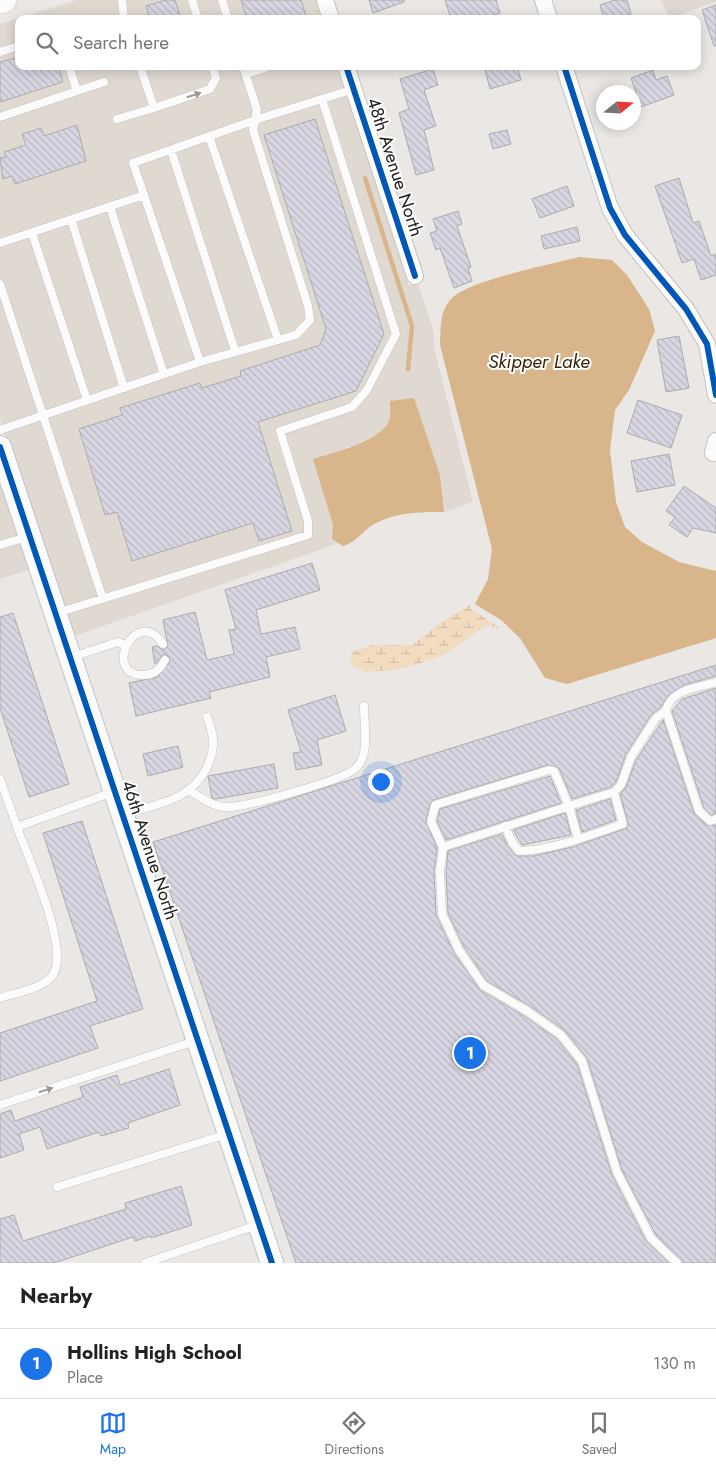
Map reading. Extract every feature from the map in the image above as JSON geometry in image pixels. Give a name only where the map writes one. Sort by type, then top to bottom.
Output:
[{"type":"main road","points":[[0,1],[4,0]]},
{"type":"street","points":[[325,0],[330,15]]},
{"type":"street","points":[[543,0],[548,15]]},
{"type":"street","name":"48th Avenue North","points":[[347,70],[415,276]]},
{"type":"street","points":[[565,70],[610,208],[625,235],[686,309],[706,344],[716,395]]},
{"type":"street","name":"46th Avenue North","points":[[0,447],[272,1263]]},
{"type":"lane","points":[[122,0],[123,15]]},
{"type":"lane","points":[[192,0],[197,15]]},
{"type":"lane","points":[[222,0],[227,15]]},
{"type":"lane","points":[[0,52],[15,47]]},
{"type":"lane","points":[[70,70],[77,91]]},
{"type":"lane","points":[[141,70],[154,108]]},
{"type":"lane","points":[[117,119],[210,89],[216,78],[213,70]]},
{"type":"lane","points":[[0,430],[200,362],[296,335],[306,327],[310,320],[308,306],[253,130],[257,110],[244,70]]},
{"type":"lane","points":[[246,74],[258,70]]},
{"type":"lane","points":[[0,117],[104,82]]},
{"type":"lane","points":[[200,362],[133,163],[255,120],[354,89]]},
{"type":"lane","points":[[55,614],[308,535],[308,521],[280,431],[352,407],[367,390],[396,334],[322,99]]},
{"type":"lane","points":[[209,136],[278,340]]},
{"type":"lane","points":[[171,150],[235,351]]},
{"type":"lane","points":[[0,243],[144,195]]},
{"type":"lane","points":[[110,206],[164,374]]},
{"type":"lane","points":[[72,219],[124,388]]},
{"type":"lane","points":[[32,233],[87,400]]},
{"type":"lane","points":[[0,284],[103,599]]},
{"type":"lane","points":[[0,545],[29,536]]},
{"type":"lane","points":[[163,644],[155,636],[141,633],[134,635],[125,645],[124,659],[126,666],[137,674],[151,674],[157,671],[164,660]]},
{"type":"lane","points":[[70,657],[118,642],[125,645]]},
{"type":"lane","points":[[716,682],[675,695],[668,702],[666,710],[699,810],[710,821],[716,819]]},
{"type":"lane","points":[[190,791],[206,801],[224,807],[246,805],[296,791],[355,769],[362,759],[364,749],[364,706]]},
{"type":"lane","points":[[443,847],[614,792],[621,785],[631,757],[656,718],[666,710]]},
{"type":"lane","points":[[122,815],[175,798],[190,791],[199,783],[214,751],[213,732],[207,717]]},
{"type":"lane","points":[[578,839],[569,806],[560,781],[554,771],[549,770],[436,805],[431,822],[443,847],[440,872],[442,914],[459,950],[483,985],[527,1011],[561,1035],[582,1061],[617,1172],[651,1238],[676,1263]]},
{"type":"lane","points":[[0,779],[45,899],[58,950],[58,965],[52,976],[42,984],[0,998]]},
{"type":"lane","points":[[17,827],[114,792]]},
{"type":"lane","points":[[505,826],[512,842],[519,851],[536,850],[578,839],[623,824],[614,792]]},
{"type":"lane","points":[[0,1105],[197,1040]]},
{"type":"lane","points":[[57,1187],[228,1133]]},
{"type":"lane","points":[[146,1263],[259,1224]]},
{"type":"shaded area","points":[[77,0],[316,0],[321,15],[29,15]]},
{"type":"shaded area","points":[[661,0],[716,0],[716,2],[678,15],[668,15]]},
{"type":"shaded area","points":[[15,19],[15,70],[339,70],[409,286],[418,283],[434,333],[434,347],[473,502],[444,512],[440,475],[390,419],[383,431],[364,442],[314,459],[333,525],[332,539],[339,543],[72,637],[0,419],[0,24]]},
{"type":"shaded area","points":[[0,474],[31,569],[0,579]]},
{"type":"green space","points":[[470,605],[471,609],[500,628],[486,625],[446,654],[394,670],[366,672],[350,664],[352,652],[372,645],[412,645],[441,622]]},
{"type":"water","name":"Skipper Lake","points":[[579,257],[612,260],[627,275],[649,309],[655,331],[629,390],[615,410],[610,450],[616,502],[625,527],[642,542],[679,562],[716,571],[716,638],[567,684],[545,678],[520,638],[501,620],[475,604],[488,579],[492,549],[440,345],[445,308],[452,298],[462,291],[493,279]]},
{"type":"water","points":[[414,398],[440,475],[444,512],[397,515],[379,521],[343,546],[332,539],[333,525],[313,459],[356,445],[376,435],[389,421],[390,401]]},
{"type":"building","points":[[166,0],[175,0],[180,15],[149,15],[146,6]]},
{"type":"building","points":[[241,0],[301,0],[306,15],[246,15]]},
{"type":"building","points":[[369,0],[404,0],[404,2],[373,13]]},
{"type":"building","points":[[445,0],[496,0],[500,13],[494,15],[450,15]]},
{"type":"building","points":[[615,0],[627,0],[631,14],[603,15],[600,5]]},
{"type":"building","points":[[716,5],[716,46],[714,46],[702,10]]},
{"type":"building","points":[[15,58],[15,70],[59,70],[63,82],[0,102],[0,62]]},
{"type":"building","points":[[433,70],[438,85],[424,90],[436,126],[424,130],[434,170],[416,175],[399,113],[409,109],[400,79]]},
{"type":"building","points":[[485,70],[518,70],[521,80],[490,89]]},
{"type":"building","points":[[653,70],[656,80],[667,76],[674,95],[641,107],[641,85],[633,85],[631,78]]},
{"type":"building","points":[[315,119],[384,334],[356,391],[258,422],[292,531],[259,541],[253,523],[132,561],[117,512],[105,515],[79,429],[122,415],[120,408],[200,383],[202,388],[241,376],[240,371],[320,345],[326,329],[264,135]]},
{"type":"building","points":[[77,125],[86,161],[15,184],[12,176],[3,179],[0,158],[6,157],[4,152],[26,145],[22,134],[41,128],[44,136]]},
{"type":"building","points":[[507,130],[511,144],[493,149],[489,134]]},
{"type":"building","points":[[679,178],[693,223],[699,221],[711,256],[716,254],[716,275],[701,280],[694,259],[682,263],[655,186]]},
{"type":"building","points":[[567,186],[574,206],[540,218],[532,199]]},
{"type":"building","points":[[458,211],[462,224],[457,226],[471,267],[468,268],[472,281],[454,288],[440,248],[436,250],[430,233],[437,231],[433,219]]},
{"type":"building","points":[[577,227],[580,241],[544,249],[541,236]]},
{"type":"building","points":[[679,336],[689,388],[666,392],[657,340]]},
{"type":"building","points":[[638,400],[682,415],[671,448],[627,433]]},
{"type":"building","points":[[669,454],[675,485],[637,492],[631,461]]},
{"type":"building","points":[[684,486],[716,508],[716,533],[693,528],[687,537],[669,525],[675,517],[666,511]]},
{"type":"building","points":[[312,563],[320,590],[256,610],[261,634],[295,627],[300,649],[266,657],[270,677],[209,692],[211,698],[136,716],[129,683],[157,677],[170,662],[169,657],[164,654],[155,664],[152,647],[157,646],[164,650],[168,646],[163,620],[195,612],[207,660],[234,654],[229,630],[236,629],[225,590]]},
{"type":"building","points":[[13,613],[69,784],[29,797],[0,708],[0,617]]},
{"type":"building","points":[[716,665],[716,676],[684,685],[669,695],[661,707],[651,715],[626,754],[616,782],[611,787],[572,799],[559,768],[548,765],[433,800],[430,804],[426,821],[437,848],[434,872],[436,915],[454,953],[480,990],[524,1016],[557,1039],[577,1064],[612,1175],[646,1241],[669,1263],[296,1263],[153,842]]},
{"type":"building","points":[[716,688],[716,813],[711,815],[704,808],[672,711],[682,699]]},
{"type":"building","points":[[335,695],[346,731],[317,740],[322,765],[296,770],[293,753],[301,752],[288,710]]},
{"type":"building","points":[[663,720],[694,813],[707,825],[716,825],[716,1263],[682,1263],[656,1235],[622,1170],[587,1058],[564,1030],[530,1006],[487,981],[464,947],[448,913],[446,872],[448,851],[502,834],[507,845],[516,856],[533,856],[573,847],[627,828],[628,822],[620,794],[626,787],[636,760]]},
{"type":"building","points":[[178,746],[183,767],[148,776],[143,754]]},
{"type":"building","points":[[274,764],[278,788],[216,799],[212,798],[208,776]]},
{"type":"building","points":[[550,776],[561,803],[446,840],[437,821],[440,809]]},
{"type":"building","points":[[610,799],[616,820],[582,832],[576,810]]},
{"type":"building","points":[[565,813],[571,835],[522,845],[513,830]]},
{"type":"building","points":[[82,821],[143,1009],[90,1026],[98,1048],[0,1081],[0,1033],[97,1001],[43,833]]},
{"type":"building","points":[[169,1069],[180,1105],[128,1123],[129,1128],[101,1136],[99,1132],[47,1149],[40,1127],[19,1134],[24,1150],[0,1158],[0,1114],[11,1110],[15,1121],[83,1097],[80,1087],[117,1075],[120,1085]]},
{"type":"building","points":[[181,1186],[192,1225],[151,1238],[151,1236],[135,1241],[133,1237],[54,1263],[0,1263],[0,1219],[14,1215],[23,1241],[126,1209],[125,1203]]},
{"type":"waterway","points":[[365,178],[412,326],[408,369]]},
{"type":"cycle path","points":[[347,70],[415,276]]},
{"type":"cycle path","points":[[565,70],[610,208],[625,235],[686,309],[707,344],[716,395]]},
{"type":"cycle path","points":[[0,447],[272,1263]]},
{"type":"place","name":"Hollins High School","points":[[470,1053]]}]
